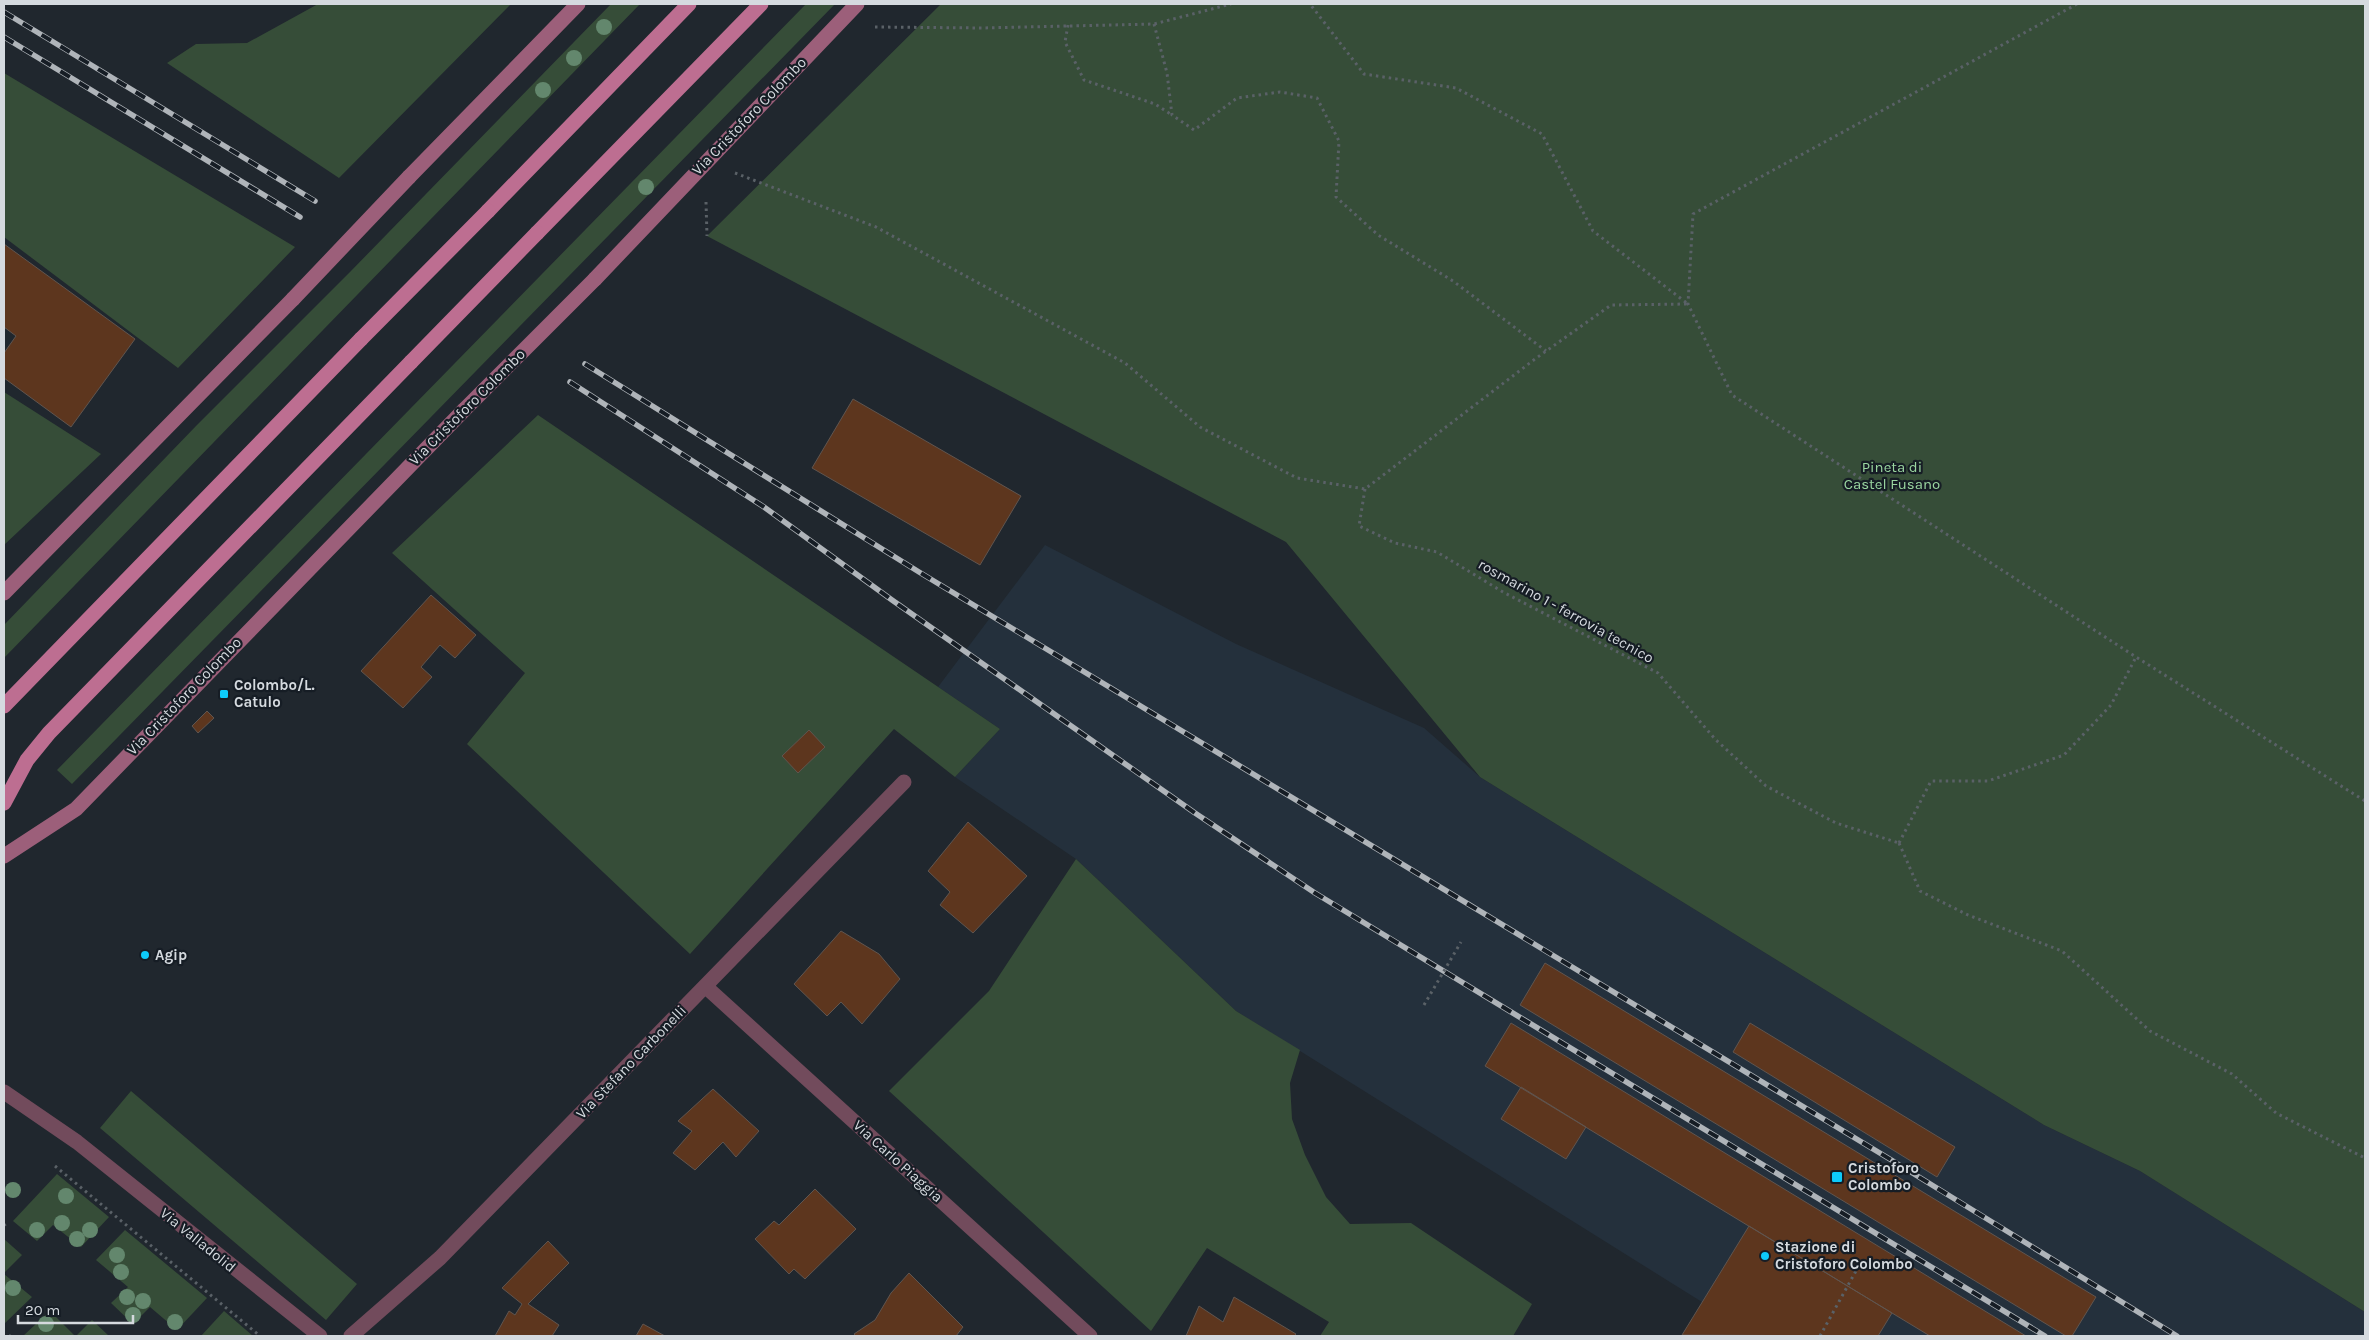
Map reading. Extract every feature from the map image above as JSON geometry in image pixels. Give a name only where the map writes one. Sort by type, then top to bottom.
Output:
[{"type":"main road","points":[[4,706],[360,339],[690,4]]},
{"type":"main road","points":[[4,803],[28,760],[72,710],[761,4]]},
{"type":"street","points":[[4,593],[293,299],[578,4]]},
{"type":"street","name":"Via Cristoforo Colombo","points":[[4,856],[76,809],[464,410],[595,279],[857,4]]},
{"type":"street","name":"Via Stefano Carbonelli","points":[[351,1336],[440,1258],[904,782]]},
{"type":"street","name":"Via Carlo Piaggia","points":[[705,986],[1090,1336]]},
{"type":"street","name":"Via Valladolid","points":[[4,1092],[77,1142],[320,1336]]},
{"type":"path","points":[[834,27],[982,28],[1154,24],[1231,4]]},
{"type":"path","points":[[1310,4],[1364,74],[1456,88],[1542,134],[1593,231],[1688,304],[1732,395],[2136,657],[2365,801]]},
{"type":"path","points":[[1688,304],[1693,214],[2077,4]]},
{"type":"path","points":[[1154,24],[1167,73],[1172,115]]},
{"type":"path","points":[[1068,25],[1065,42],[1084,80],[1154,104],[1194,130],[1237,98],[1280,92],[1317,98],[1339,141],[1336,197],[1378,235],[1453,281],[1546,351]]},
{"type":"path","points":[[707,236],[706,162],[876,227],[1125,363],[1200,428],[1297,478],[1365,489],[1546,351],[1611,306],[1688,304]]},
{"type":"path","name":"rosmarino 1 - ferrovia tecnico","points":[[1365,489],[1359,526],[1395,543],[1437,552],[1503,592],[1658,673],[1715,738],[1766,786],[1836,823],[1899,843]]},
{"type":"path","points":[[2136,657],[2111,705],[2064,755],[1988,781],[1931,781],[1899,843],[1920,890],[1968,915],[2062,951],[2150,1031],[2232,1074],[2276,1114],[2365,1158]]},
{"type":"path","points":[[1424,1005],[1461,942]]},
{"type":"path","points":[[55,1166],[260,1336]]},
{"type":"path","points":[[114,1221],[119,1219]]},
{"type":"path","points":[[1820,1336],[1857,1269]]},
{"type":"path","points":[[216,1305],[218,1301]]},
{"type":"shaded area","points":[[1045,545],[1236,644],[1424,728],[1480,777],[2044,1125],[2140,1171],[2365,1312],[2365,1336],[1682,1335],[1702,1302],[1236,1011],[1076,859],[955,777],[1000,729],[938,687]]},
{"type":"green space","points":[[318,4],[511,4],[339,178],[167,63],[196,44],[247,43]]},
{"type":"green space","points":[[611,4],[640,4],[4,658],[4,625],[196,426],[351,271]]},
{"type":"green space","points":[[806,4],[835,4],[72,784],[57,770]]},
{"type":"green space","name":"Pineta di Castel Fusano","points":[[941,4],[2365,4],[2365,1312],[2140,1171],[2044,1125],[1480,777],[1286,542],[707,236]]},
{"type":"green space","points":[[4,73],[295,247],[178,368],[4,237]]},
{"type":"green space","points":[[4,392],[101,454],[4,545]]},
{"type":"green space","points":[[538,415],[1000,729],[955,777],[894,729],[690,954],[467,744],[525,673],[392,553]]},
{"type":"green space","points":[[1076,859],[1236,1011],[1300,1050],[1290,1083],[1292,1119],[1305,1155],[1326,1197],[1350,1224],[1411,1223],[1532,1304],[1513,1336],[1320,1336],[1329,1322],[1207,1248],[1151,1331],[889,1091],[989,991]]},
{"type":"green space","points":[[131,1091],[357,1284],[326,1320],[100,1128]]},
{"type":"green space","points":[[57,1174],[109,1217],[81,1247],[53,1225],[37,1241],[13,1221]]},
{"type":"green space","points":[[125,1230],[207,1298],[177,1330],[150,1307],[133,1324],[111,1303],[128,1287],[96,1260]]},
{"type":"green space","points":[[4,1239],[22,1255],[4,1273]]},
{"type":"green space","points":[[4,1274],[32,1297],[4,1324]]},
{"type":"green space","points":[[50,1311],[75,1336],[23,1336]]},
{"type":"green space","points":[[224,1311],[253,1336],[201,1336]]},
{"type":"green space","points":[[92,1320],[109,1336],[76,1336]]},
{"type":"building","points":[[4,244],[135,339],[71,427],[4,378],[4,353],[16,336],[4,327]]},
{"type":"building","points":[[853,399],[1021,496],[980,565],[812,468]]},
{"type":"building","points":[[431,595],[476,635],[455,658],[440,645],[421,667],[432,677],[403,708],[361,671]]},
{"type":"building","points":[[207,711],[214,718],[198,733],[192,726]]},
{"type":"building","points":[[809,730],[825,747],[798,773],[782,756]]},
{"type":"building","points":[[968,822],[1027,876],[973,933],[940,905],[950,892],[928,871]]},
{"type":"building","points":[[841,931],[879,954],[900,979],[862,1024],[841,1002],[827,1016],[794,984]]},
{"type":"building","points":[[1545,963],[2096,1297],[2072,1336],[2066,1336],[1520,1005]]},
{"type":"building","points":[[1511,1023],[2026,1336],[1930,1336],[1485,1066]]},
{"type":"building","points":[[1750,1023],[1955,1147],[1937,1177],[1733,1052]]},
{"type":"building","points":[[1521,1087],[1586,1127],[1566,1159],[1501,1119]]},
{"type":"building","points":[[713,1089],[759,1131],[736,1157],[723,1142],[695,1170],[673,1153],[692,1131],[678,1121]]},
{"type":"building","points":[[815,1189],[856,1229],[805,1279],[794,1269],[789,1274],[755,1239],[774,1221],[779,1225]]},
{"type":"building","name":"Stazione di Cristoforo Colombo","points":[[1749,1226],[1892,1313],[1878,1336],[1682,1335]]},
{"type":"building","points":[[548,1241],[569,1263],[528,1304],[559,1325],[552,1336],[495,1336],[509,1311],[515,1315],[522,1304],[502,1288]]},
{"type":"building","points":[[909,1273],[963,1327],[956,1336],[856,1336],[854,1334],[875,1320],[891,1293]]},
{"type":"building","points":[[1234,1297],[1296,1334],[1294,1336],[1186,1336],[1199,1306],[1223,1322]]},
{"type":"building","points":[[643,1324],[665,1336],[636,1336]]},
{"type":"railway","points":[[4,12],[315,201]]},
{"type":"railway","points":[[4,37],[300,217]]},
{"type":"railway","points":[[585,364],[919,572],[1893,1161],[2177,1336]]},
{"type":"railway","points":[[570,382],[764,507],[892,600],[1195,813],[1315,893],[2045,1336]]},
{"type":"place","name":"Colombo/L. Catulo","points":[[224,694]]},
{"type":"place","name":"Agip","points":[[145,955]]},
{"type":"place","name":"Cristoforo Colombo","points":[[1837,1177]]},
{"type":"place","name":"Stazione di Cristoforo Colombo","points":[[1765,1256]]}]
